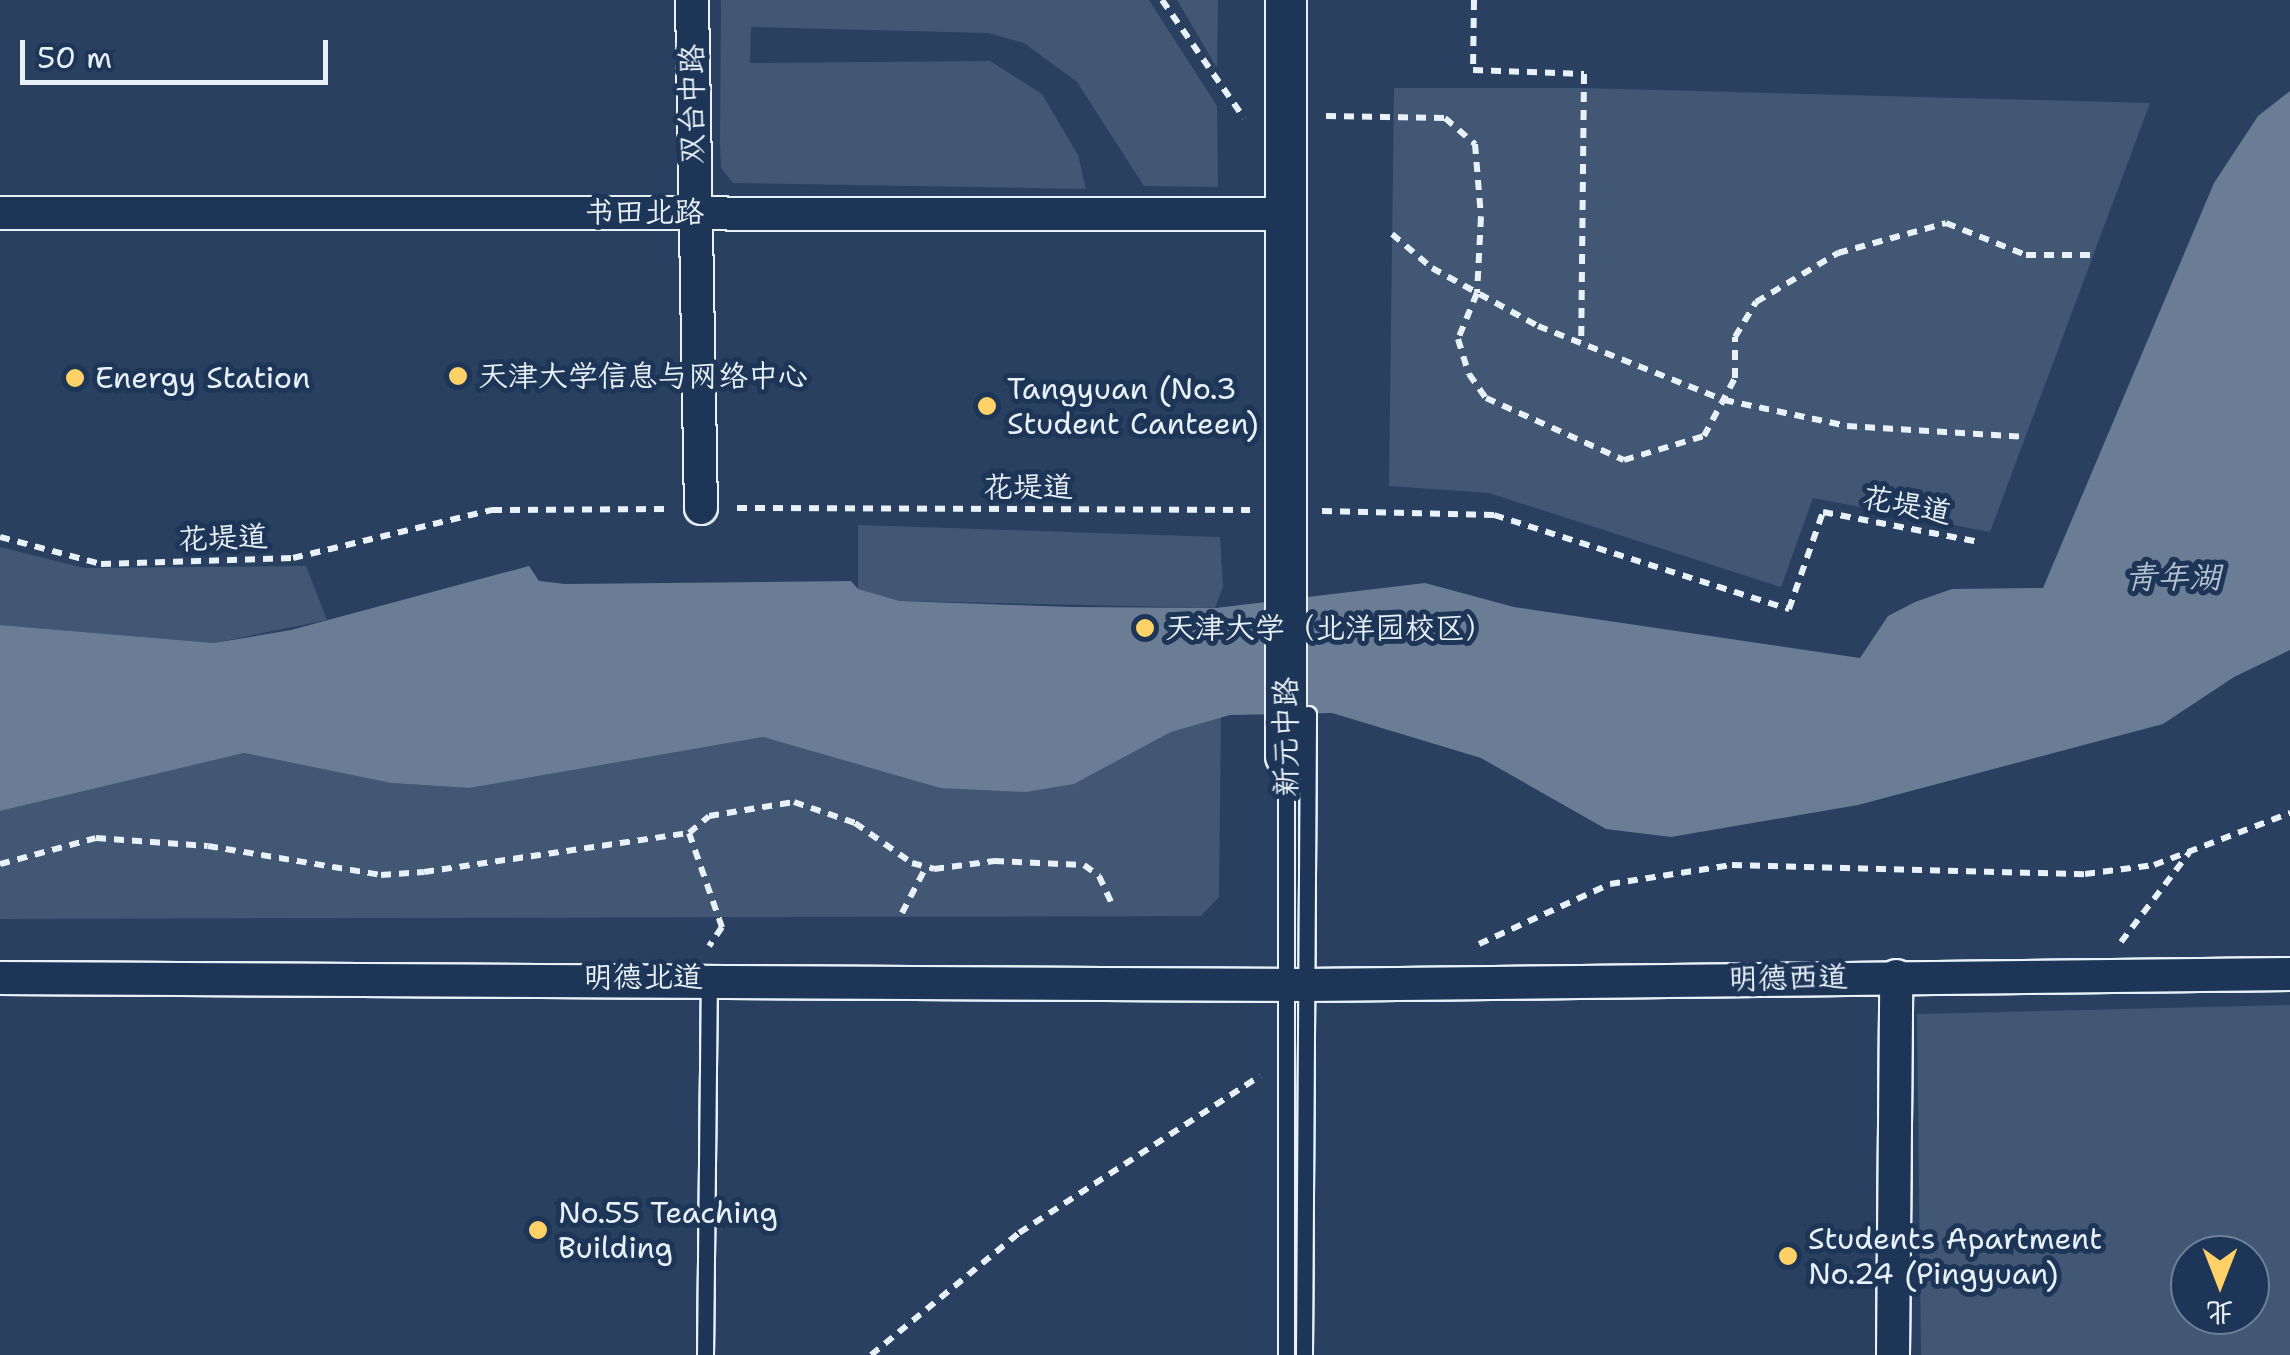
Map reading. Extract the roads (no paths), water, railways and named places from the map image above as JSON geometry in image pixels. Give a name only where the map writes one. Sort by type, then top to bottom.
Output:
[{"type":"street","name":"双台中路","points":[[692,0],[692,212],[701,508]]},
{"type":"street","name":"新元中路","points":[[1286,0],[1287,214],[1297,510],[1307,596],[1308,714]]},
{"type":"street","name":"新元中路","points":[[1286,756],[1287,550],[1297,510],[1308,0]]},
{"type":"street","name":"书田北路","points":[[0,213],[1287,214]]},
{"type":"street","name":"明德西道","points":[[1296,985],[2290,974]]},
{"type":"street","points":[[1893,1355],[1896,976]]},
{"type":"street","name":"明德北道","points":[[0,978],[709,977],[1296,985]]},
{"type":"lane","name":"新元中路","points":[[1286,1355],[1286,1059],[1296,985],[1308,714]]},
{"type":"lane","name":"新元中路","points":[[1286,756],[1296,985],[1304,1355]]},
{"type":"lane","points":[[705,1355],[709,977]]},
{"type":"water","name":"青年湖","points":[[2290,91],[2290,650],[2234,677],[2163,724],[1858,805],[1671,837],[1606,829],[1481,758],[1332,713],[1230,715],[1171,732],[1074,784],[1026,792],[940,788],[763,737],[469,788],[391,783],[244,753],[0,811],[0,625],[214,643],[291,630],[529,566],[539,581],[565,584],[851,581],[858,589],[900,601],[1069,607],[1216,608],[1425,583],[1514,607],[1860,658],[1888,616],[1915,602],[1952,589],[2043,588],[2214,183],[2258,116]]},
{"type":"place","name":"天津大学信息与网络中心","points":[[458,376]]},
{"type":"place","name":"Energy Station","points":[[75,378]]},
{"type":"place","name":"Tangyuan (No.3 Student Canteen)","points":[[987,406]]},
{"type":"place","name":"天津大学（北洋园校区）","points":[[1145,628]]},
{"type":"place","name":"No.55 Teaching Building","points":[[538,1230]]},
{"type":"place","name":"Students Apartment No.24 (Pingyuan)","points":[[1788,1256]]}]
